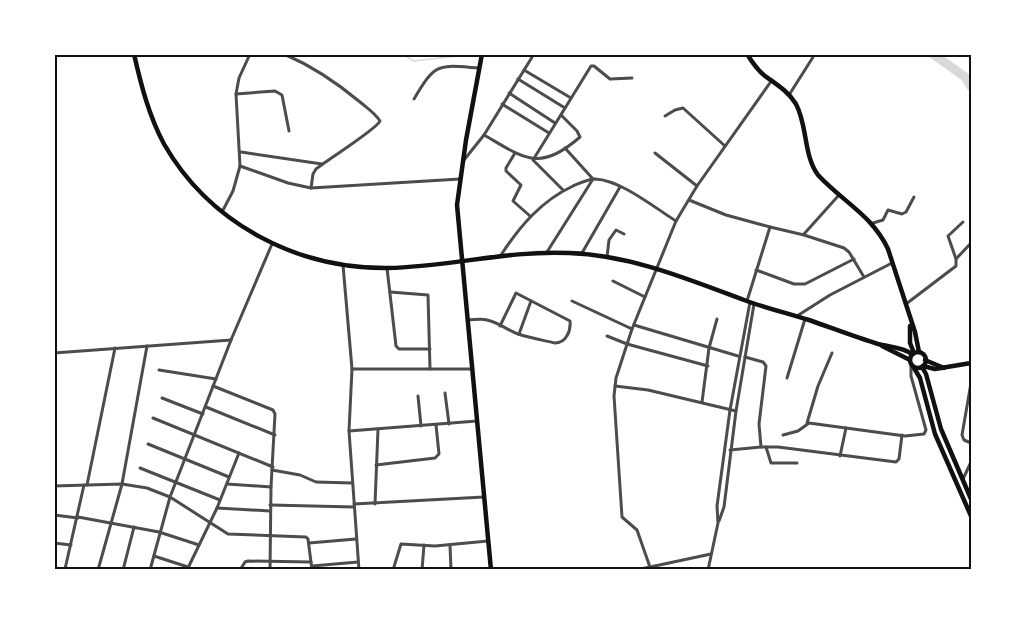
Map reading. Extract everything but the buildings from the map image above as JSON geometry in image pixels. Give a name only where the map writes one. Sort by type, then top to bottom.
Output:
[{"type":"main road","points":[[134,54],[142,90],[164,142],[188,178],[222,212],[272,244],[319,261],[387,268],[546,254],[607,257],[656,270],[880,345],[908,351],[926,374],[949,450],[971,499]]},
{"type":"main road","points":[[482,54],[457,205],[491,570]]},
{"type":"main road","points":[[747,54],[755,66],[789,95],[796,105],[803,123],[812,166],[818,176],[873,223],[882,236],[906,304],[910,320],[910,343],[913,358],[935,434],[971,516]]},
{"type":"main road","points":[[913,358],[923,354],[926,360],[944,368]]},
{"type":"main road","points":[[922,366],[926,360]]},
{"type":"main road","points":[[922,366],[935,369],[971,363]]},
{"type":"main road","points":[[924,394],[930,392]]},
{"type":"street","points":[[222,212],[233,191],[240,166],[236,94],[239,78],[250,54]]},
{"type":"street","points":[[284,54],[303,62],[334,81],[380,121],[376,128],[322,164],[313,174],[311,188]]},
{"type":"street","points":[[462,164],[484,135],[534,54]]},
{"type":"street","points":[[789,95],[815,54]]},
{"type":"street","points":[[533,160],[591,66],[610,79],[632,78]]},
{"type":"street","points":[[414,99],[428,75],[440,67],[479,68]]},
{"type":"street","points":[[524,70],[571,98]]},
{"type":"street","points":[[518,80],[565,108]]},
{"type":"street","points":[[650,568],[637,530],[622,517],[615,386],[633,327],[676,221],[697,186],[772,80]]},
{"type":"street","points":[[236,94],[275,91],[280,93],[289,131]]},
{"type":"street","points":[[509,93],[555,123]]},
{"type":"street","points":[[502,104],[549,133]]},
{"type":"street","points":[[665,116],[683,108],[725,146]]},
{"type":"street","points":[[533,160],[550,156],[580,137],[561,115]]},
{"type":"street","points":[[484,135],[533,160],[564,191]]},
{"type":"street","points":[[565,148],[593,179],[620,187],[676,221]]},
{"type":"street","points":[[240,152],[322,164]]},
{"type":"street","points":[[516,153],[506,171],[521,185],[513,201],[530,216]]},
{"type":"street","points":[[656,153],[697,186]]},
{"type":"street","points":[[240,166],[288,183],[311,188],[460,179]]},
{"type":"street","points":[[499,257],[530,216],[551,198],[593,179]]},
{"type":"street","points":[[546,254],[593,179]]},
{"type":"street","points":[[581,254],[620,187]]},
{"type":"street","points":[[804,235],[839,195]]},
{"type":"street","points":[[873,223],[883,220],[888,210],[902,214],[906,212],[914,197]]},
{"type":"street","points":[[688,200],[726,215],[804,235],[844,249],[854,259],[864,277]]},
{"type":"street","points":[[906,304],[951,271],[957,264],[949,234],[963,222]]},
{"type":"street","points":[[708,570],[718,523],[717,506],[724,449],[739,356],[756,270],[770,227]]},
{"type":"street","points":[[607,257],[609,240],[616,230],[624,234]]},
{"type":"street","points":[[956,259],[971,243]]},
{"type":"street","points":[[150,570],[170,497],[231,340],[272,244]]},
{"type":"street","points":[[756,270],[794,284],[805,284],[854,259]]},
{"type":"street","points":[[797,316],[892,263]]},
{"type":"street","points":[[343,265],[352,369],[349,432],[359,570]]},
{"type":"street","points":[[387,268],[396,346],[399,349],[430,349]]},
{"type":"street","points":[[613,281],[645,297]]},
{"type":"street","points":[[390,292],[428,295],[430,369]]},
{"type":"street","points":[[468,320],[487,320],[500,326],[519,334],[561,343],[565,340],[570,325],[568,319],[521,295],[514,295],[500,326]]},
{"type":"street","points":[[519,334],[531,301]]},
{"type":"street","points":[[572,301],[633,327],[763,362],[766,366],[759,424],[761,447]]},
{"type":"street","points":[[718,523],[724,507],[730,450],[745,357],[750,302]]},
{"type":"street","points":[[702,402],[709,348],[717,319]]},
{"type":"street","points":[[787,378],[805,319]]},
{"type":"street","points":[[607,336],[627,344],[708,366]]},
{"type":"street","points":[[54,353],[231,340]]},
{"type":"street","points":[[98,570],[122,484],[147,346]]},
{"type":"street","points":[[65,569],[115,348]]},
{"type":"street","points":[[783,435],[798,431],[807,423],[818,386],[832,353]]},
{"type":"street","points":[[807,423],[902,435],[924,434],[926,430],[911,376],[913,358]]},
{"type":"street","points":[[352,369],[472,369]]},
{"type":"street","points":[[159,370],[216,380]]},
{"type":"street","points":[[971,383],[962,435],[964,440],[971,443]]},
{"type":"street","points":[[213,386],[273,410],[275,414],[270,506],[270,570]]},
{"type":"street","points":[[615,386],[648,390],[736,411]]},
{"type":"street","points":[[445,393],[448,424]]},
{"type":"street","points":[[418,396],[421,426]]},
{"type":"street","points":[[162,398],[203,414]]},
{"type":"street","points":[[206,407],[275,435]]},
{"type":"street","points":[[153,418],[272,468],[300,475],[316,482],[352,483]]},
{"type":"street","points":[[349,432],[477,421]]},
{"type":"street","points":[[376,465],[438,456],[436,424]]},
{"type":"street","points":[[840,456],[846,428]]},
{"type":"street","points":[[375,504],[378,429]]},
{"type":"street","points":[[724,449],[766,447],[898,462],[902,435]]},
{"type":"street","points":[[148,444],[230,477]]},
{"type":"street","points":[[766,447],[771,463],[797,463]]},
{"type":"street","points":[[154,555],[188,568],[217,508],[239,453]]},
{"type":"street","points":[[962,480],[971,462]]},
{"type":"street","points":[[140,468],[220,500]]},
{"type":"street","points":[[54,486],[122,484],[147,488],[170,497],[228,534],[306,537],[309,543],[311,566]]},
{"type":"street","points":[[227,484],[271,486]]},
{"type":"street","points":[[959,490],[968,488]]},
{"type":"street","points":[[270,506],[354,505],[484,497]]},
{"type":"street","points":[[217,508],[270,512]]},
{"type":"street","points":[[54,515],[112,522],[159,532],[199,545]]},
{"type":"street","points":[[123,570],[134,527]]},
{"type":"street","points":[[309,543],[356,539]]},
{"type":"street","points":[[393,570],[401,544],[450,545],[489,541]]},
{"type":"street","points":[[54,543],[71,545]]},
{"type":"street","points":[[422,570],[424,545]]},
{"type":"street","points":[[450,545],[451,570]]},
{"type":"street","points":[[636,570],[711,554]]},
{"type":"street","points":[[240,570],[248,561],[311,566],[358,562]]},
{"type":"street","points":[[54,568],[71,570]]},
{"type":"waterway","points":[[402,54],[414,61],[475,54]]},
{"type":"waterway","points":[[933,54],[965,77],[971,87]]}]
